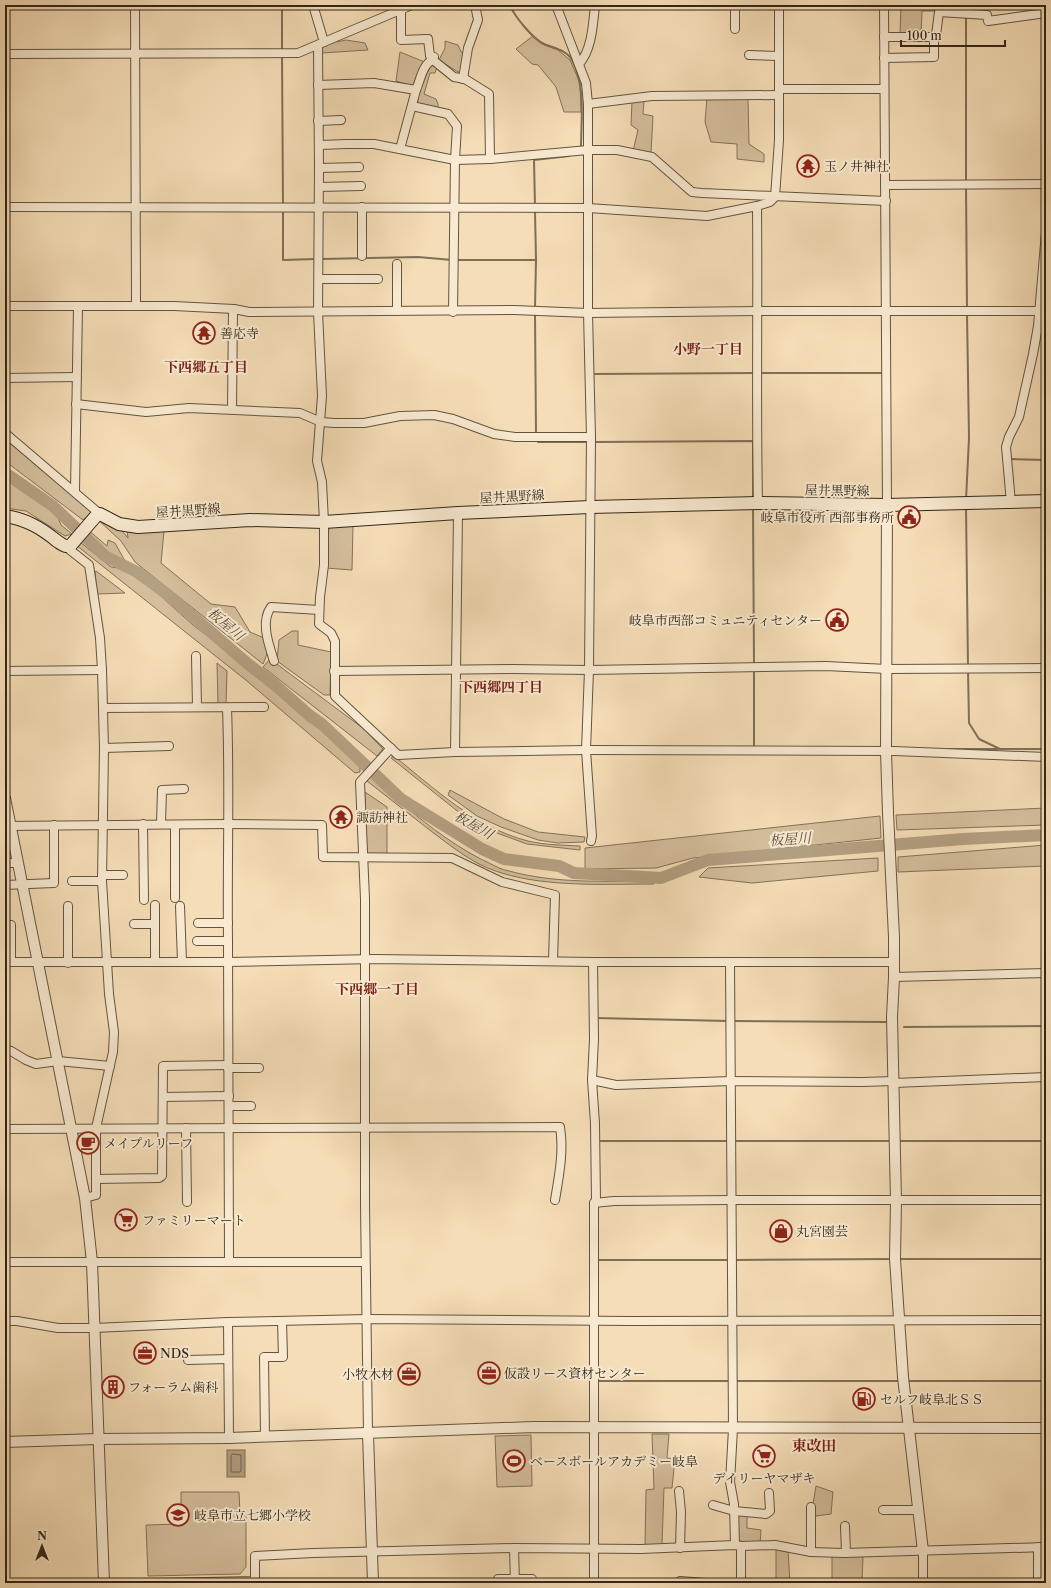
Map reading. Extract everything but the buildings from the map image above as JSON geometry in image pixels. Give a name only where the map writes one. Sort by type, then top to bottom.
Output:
[{"type":"main road","name":"屋井黒野線","points":[[98,515],[119,524],[138,527],[250,520],[324,522],[590,506],[758,503],[887,505],[1046,501]]},
{"type":"main road","points":[[5,516],[28,521],[46,532],[64,546],[70,546],[98,515]]},
{"type":"street","points":[[135,5],[136,306]]},
{"type":"street","points":[[313,5],[321,44],[318,85],[318,312],[322,396],[317,461],[322,482],[324,565],[319,624],[331,634],[335,640],[335,696],[390,750],[398,755],[455,752],[586,750],[886,751],[1046,757]]},
{"type":"street","points":[[5,54],[298,53],[412,5]]},
{"type":"street","points":[[463,79],[468,48],[478,20],[475,5]]},
{"type":"street","points":[[556,5],[586,83],[588,104],[588,313],[591,437],[589,670],[586,750],[592,836],[591,841]]},
{"type":"street","points":[[579,64],[585,58],[592,28],[595,5]]},
{"type":"street","points":[[735,29],[736,5]]},
{"type":"street","points":[[5,208],[588,208],[707,216],[757,206],[770,202],[775,197],[779,140],[779,5]]},
{"type":"street","points":[[884,5],[887,312],[886,751],[894,962],[892,1017],[896,1201],[895,1259],[903,1377],[923,1551],[923,1583]]},
{"type":"street","points":[[402,8],[401,40],[428,39],[430,56],[434,57],[433,60],[454,77],[463,79],[489,94],[490,159]]},
{"type":"street","points":[[884,58],[934,57],[934,37],[936,35],[939,12],[987,15],[988,21],[1046,13]]},
{"type":"street","points":[[884,38],[934,37]]},
{"type":"street","points":[[749,55],[779,56]]},
{"type":"street","points":[[400,149],[416,90],[425,67],[430,61],[433,60]]},
{"type":"street","points":[[318,85],[374,83],[416,90]]},
{"type":"street","points":[[588,104],[652,96],[884,89]]},
{"type":"street","points":[[412,106],[448,114],[457,126],[455,160],[453,312]]},
{"type":"street","points":[[318,121],[341,120]]},
{"type":"street","points":[[319,145],[374,144],[455,160],[490,159],[588,150],[617,150],[652,158],[692,192],[886,201]]},
{"type":"street","points":[[319,168],[359,167]]},
{"type":"street","points":[[885,185],[1046,184]]},
{"type":"street","points":[[319,187],[361,186]]},
{"type":"street","points":[[757,206],[758,503]]},
{"type":"street","points":[[362,207],[362,256]]},
{"type":"street","points":[[1011,503],[1006,447],[1009,437],[1019,417],[1042,311],[1046,232]]},
{"type":"street","points":[[398,264],[398,311]]},
{"type":"street","points":[[319,279],[378,278]]},
{"type":"street","points":[[5,306],[232,308],[249,312],[453,312],[514,310],[588,313],[758,311],[1042,311]]},
{"type":"street","points":[[75,491],[78,306]]},
{"type":"street","points":[[232,308],[232,409]]},
{"type":"street","points":[[5,378],[76,377]]},
{"type":"street","points":[[76,404],[146,412],[189,408],[300,413],[321,422],[364,424],[400,416],[434,415],[454,419],[494,434],[515,437],[591,437]]},
{"type":"street","points":[[5,433],[75,491],[98,515]]},
{"type":"street","points":[[455,752],[458,513]]},
{"type":"street","points":[[70,546],[70,550],[89,565],[100,638],[104,748],[102,878],[103,919],[108,961],[109,994],[114,1032],[110,1066],[96,1128],[96,1194],[85,1198]]},
{"type":"street","points":[[274,661],[266,635],[268,611],[271,607],[319,610]]},
{"type":"street","points":[[196,656],[197,707]]},
{"type":"street","points":[[334,671],[456,669],[589,670],[826,666],[887,669],[1046,668]]},
{"type":"street","points":[[5,671],[102,670]]},
{"type":"street","points":[[103,708],[264,707]]},
{"type":"street","points":[[227,708],[230,765],[228,824],[228,1067],[230,1128],[229,1262]]},
{"type":"street","points":[[104,748],[169,746]]},
{"type":"street","points":[[373,1583],[368,1434],[365,1262],[365,960],[360,782],[390,750]]},
{"type":"street","points":[[161,824],[162,790],[184,789]]},
{"type":"street","points":[[5,798],[8,826],[23,885],[85,1198],[92,1262],[104,1583]]},
{"type":"street","points":[[143,824],[144,900]]},
{"type":"street","points":[[8,826],[228,824],[322,826],[323,857],[452,858],[502,882],[555,895],[553,961]]},
{"type":"street","points":[[5,885],[54,883],[54,825]]},
{"type":"street","points":[[175,825],[175,898]]},
{"type":"street","points":[[5,863],[18,863]]},
{"type":"street","points":[[72,881],[123,875]]},
{"type":"street","points":[[68,906],[68,963]]},
{"type":"street","points":[[155,906],[155,962]]},
{"type":"street","points":[[180,906],[182,962]]},
{"type":"street","points":[[198,922],[228,923]]},
{"type":"street","points":[[134,924],[155,924]]},
{"type":"street","points":[[5,925],[11,925],[8,962],[68,963],[108,961],[228,962],[365,960],[894,962]]},
{"type":"street","points":[[197,941],[228,941]]},
{"type":"street","points":[[593,962],[594,1039],[592,1080],[596,1179],[596,1201],[594,1203],[594,1583]]},
{"type":"street","points":[[730,962],[732,1200],[731,1320],[733,1428],[730,1482],[741,1583]]},
{"type":"street","points":[[894,977],[1046,973]]},
{"type":"street","points":[[5,1049],[36,1064],[58,1061],[110,1066]]},
{"type":"street","points":[[96,1179],[159,1178],[162,1176],[163,1066],[259,1068]]},
{"type":"street","points":[[592,1080],[616,1085],[731,1081],[894,1082],[1046,1077]]},
{"type":"street","points":[[163,1097],[229,1096]]},
{"type":"street","points":[[229,1106],[251,1106]]},
{"type":"street","points":[[5,1129],[560,1127],[562,1138],[560,1169],[555,1200]]},
{"type":"street","points":[[186,1128],[187,1202]]},
{"type":"street","points":[[594,1203],[614,1201],[732,1200],[1046,1200]]},
{"type":"street","points":[[5,1262],[365,1262]]},
{"type":"street","points":[[5,1321],[17,1321],[58,1328],[94,1328],[228,1322],[367,1319],[900,1321],[1046,1320]]},
{"type":"street","points":[[265,1437],[264,1357],[283,1357],[282,1321]]},
{"type":"street","points":[[228,1322],[229,1438]]},
{"type":"street","points":[[188,1360],[228,1359]]},
{"type":"street","points":[[5,1442],[98,1439],[265,1437],[533,1427],[909,1429],[1046,1428]]},
{"type":"street","points":[[679,1491],[681,1512],[680,1548]]},
{"type":"street","points":[[713,1506],[734,1512],[769,1513],[769,1493]]},
{"type":"street","points":[[811,1507],[811,1552]]},
{"type":"street","points":[[883,1510],[918,1510]]},
{"type":"street","points":[[845,1526],[846,1553]]},
{"type":"street","points":[[156,1583],[255,1581],[255,1556],[313,1553],[514,1548],[641,1549],[738,1545],[775,1545],[811,1552],[846,1553],[1042,1547],[1041,1582]]},
{"type":"street","points":[[514,1548],[515,1581]]},
{"type":"street","points":[[498,1580],[515,1581],[532,1579]]},
{"type":"street","points":[[680,1583],[680,1581],[706,1583]]},
{"type":"shaded area","points":[[901,5],[937,5],[937,11],[922,11],[921,34],[900,34]]},
{"type":"shaded area","points":[[533,36],[542,44],[558,50],[570,60],[580,83],[581,112],[564,112],[556,87],[538,65],[532,64],[516,49]]},
{"type":"shaded area","points":[[336,40],[337,42],[346,40],[365,43],[368,50],[322,53],[324,46]]},
{"type":"shaded area","points":[[445,41],[458,45],[461,52],[466,54],[463,75],[439,60],[445,48]]},
{"type":"shaded area","points":[[400,52],[437,67],[435,73],[430,73],[424,94],[436,99],[438,109],[417,105],[420,88],[396,81]]},
{"type":"shaded area","points":[[707,98],[748,99],[749,144],[764,154],[764,162],[737,159],[737,144],[711,142],[705,122]]},
{"type":"shaded area","points":[[644,100],[643,114],[653,116],[651,153],[633,151],[638,130],[631,125],[632,101]]},
{"type":"shaded area","points":[[5,439],[92,512],[83,520],[5,461]]},
{"type":"shaded area","points":[[5,477],[53,506],[61,525],[72,534],[65,536],[26,511],[5,508]]},
{"type":"shaded area","points":[[96,518],[112,519],[128,538],[127,531],[164,531],[161,563],[211,604],[235,607],[250,632],[264,638],[267,654],[263,664],[135,562],[121,541]]},
{"type":"shaded area","points":[[353,525],[352,570],[326,568],[329,527]]},
{"type":"shaded area","points":[[87,529],[107,546],[108,540],[115,543],[125,561],[123,565],[105,556],[92,540]]},
{"type":"shaded area","points":[[80,542],[111,567],[126,569],[143,577],[164,599],[193,625],[237,658],[262,681],[275,688],[343,747],[360,764],[360,772],[355,773],[247,681],[76,545]]},
{"type":"shaded area","points":[[96,571],[125,593],[97,594]]},
{"type":"shaded area","points":[[292,631],[298,631],[298,645],[331,652],[330,695],[324,695],[277,661],[279,640]]},
{"type":"shaded area","points":[[270,659],[364,729],[383,749],[377,756],[263,667]]},
{"type":"shaded area","points":[[217,663],[227,671],[226,705],[218,705]]},
{"type":"shaded area","points":[[394,756],[457,806],[491,827],[528,841],[580,846],[580,850],[527,844],[486,829],[456,810],[391,758]]},
{"type":"shaded area","points":[[372,776],[412,812],[442,835],[458,846],[501,869],[527,875],[563,880],[654,881],[654,884],[564,883],[540,881],[496,871],[470,859],[427,828],[367,781]]},
{"type":"shaded area","points":[[450,790],[504,819],[538,832],[585,837],[584,842],[558,843],[538,840],[501,827],[477,816],[448,795]]},
{"type":"shaded area","points":[[365,792],[387,807],[387,855],[365,855]]},
{"type":"shaded area","points":[[1046,808],[1046,825],[897,830],[896,815]]},
{"type":"shaded area","points":[[880,816],[881,838],[693,858],[656,868],[585,869],[585,848]]},
{"type":"shaded area","points":[[1046,845],[1046,866],[898,872],[898,857]]},
{"type":"shaded area","points":[[878,858],[878,871],[752,883],[699,877],[708,868]]},
{"type":"shaded area","points":[[652,1434],[669,1434],[667,1458],[675,1459],[672,1488],[664,1488],[662,1545],[645,1546],[646,1490],[654,1489]]},
{"type":"shaded area","name":"ベースボールアカデミー岐阜","points":[[531,1435],[532,1486],[497,1487],[495,1436]]},
{"type":"shaded area","points":[[816,1486],[833,1492],[831,1514],[816,1516],[813,1504]]},
{"type":"shaded area","points":[[181,1492],[239,1492],[240,1513],[246,1513],[246,1567],[240,1574],[148,1576],[146,1525],[181,1524]]},
{"type":"shaded area","points":[[737,1514],[747,1514],[747,1528],[761,1530],[760,1544],[743,1544],[738,1538]]},
{"type":"shaded area","points":[[776,1549],[788,1551],[790,1583],[776,1583]]},
{"type":"shaded area","points":[[832,1555],[863,1556],[862,1583],[832,1583]]},
{"type":"water","points":[[227,1450],[245,1450],[245,1477],[227,1477]]},
{"type":"waterway","points":[[282,5],[282,51]]},
{"type":"waterway","points":[[510,5],[512,10],[529,32],[544,44],[567,54],[572,60],[581,92],[581,148]]},
{"type":"waterway","points":[[966,5],[966,12]]},
{"type":"waterway","points":[[966,16],[966,182]]},
{"type":"waterway","points":[[282,55],[283,206]]},
{"type":"waterway","points":[[535,207],[534,160],[569,156]]},
{"type":"waterway","points":[[966,186],[967,310]]},
{"type":"waterway","points":[[283,211],[283,260],[316,259]]},
{"type":"waterway","points":[[535,211],[536,260]]},
{"type":"waterway","points":[[321,259],[418,257],[452,260]]},
{"type":"waterway","points":[[457,260],[536,260],[535,308]]},
{"type":"waterway","points":[[535,313],[536,434]]},
{"type":"waterway","points":[[966,500],[969,438],[967,314]]},
{"type":"waterway","points":[[594,374],[754,373]]},
{"type":"waterway","points":[[759,373],[882,373]]},
{"type":"waterway","points":[[536,439],[538,442],[588,442]]},
{"type":"waterway","points":[[593,442],[753,441],[753,498]]},
{"type":"waterway","points":[[1011,459],[1046,460]]},
{"type":"waterway","name":"板屋川","points":[[5,473],[53,506],[105,556],[137,572],[167,594],[248,664],[323,725],[401,799],[482,849],[504,859],[559,866],[574,873],[661,878],[708,860],[963,839],[1046,835]]},
{"type":"waterway","points":[[753,508],[754,665]]},
{"type":"waterway","points":[[966,508],[968,666]]},
{"type":"waterway","points":[[754,670],[754,749]]},
{"type":"waterway","points":[[968,670],[969,723],[979,739],[1000,749],[1046,749]]},
{"type":"waterway","points":[[947,749],[998,749]]},
{"type":"waterway","points":[[595,1018],[729,1021]]},
{"type":"waterway","points":[[733,1021],[886,1022]]},
{"type":"waterway","points":[[904,1027],[1046,1026]]},
{"type":"waterway","points":[[598,1141],[729,1141]]},
{"type":"waterway","points":[[734,1141],[891,1141]]},
{"type":"waterway","points":[[898,1141],[1046,1141]]},
{"type":"waterway","points":[[735,1260],[892,1259]]},
{"type":"waterway","points":[[899,1259],[1046,1259]]},
{"type":"waterway","points":[[597,1260],[730,1260]]},
{"type":"waterway","points":[[597,1381],[730,1381]]},
{"type":"waterway","points":[[735,1381],[900,1381]]},
{"type":"waterway","points":[[907,1381],[1046,1381]]},
{"type":"place","name":"玉ノ井神社","points":[[808,166]]},
{"type":"place","name":"善応寺","points":[[204,333]]},
{"type":"place","name":"岐阜市役所 西部事務所","points":[[909,517]]},
{"type":"place","name":"岐阜市西部コミュニティセンター","points":[[837,620]]},
{"type":"place","name":"諏訪神社","points":[[341,817]]},
{"type":"place","name":"メイプルリーフ","points":[[88,1143]]},
{"type":"place","name":"ファミリーマート","points":[[126,1220]]},
{"type":"place","name":"丸宮園芸","points":[[781,1231]]},
{"type":"place","name":"NDS","points":[[145,1353]]},
{"type":"place","name":"仮設リース資材センター","points":[[489,1373]]},
{"type":"place","name":"小牧木材","points":[[409,1374]]},
{"type":"place","name":"フォーラム歯科","points":[[113,1387]]},
{"type":"place","name":"セルフ岐阜北ＳＳ","points":[[864,1399]]},
{"type":"place","name":"デイリーヤマザキ","points":[[764,1456]]},
{"type":"place","name":"ベースボールアカデミー岐阜","points":[[514,1461]]},
{"type":"place","name":"岐阜市立七郷小学校","points":[[178,1515]]},
{"type":"district","name":"小野一丁目","points":[[708,349]]},
{"type":"district","name":"下西郷五丁目","points":[[206,367]]},
{"type":"district","name":"下西郷四丁目","points":[[501,687]]},
{"type":"district","name":"下西郷一丁目","points":[[377,989]]},
{"type":"district","name":"東改田","points":[[814,1446]]}]
